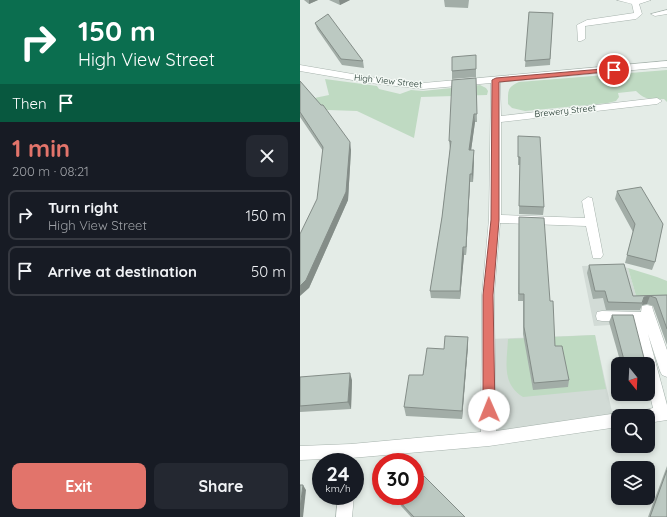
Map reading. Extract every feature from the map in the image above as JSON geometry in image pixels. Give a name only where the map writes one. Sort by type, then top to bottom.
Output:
[{"type":"street","points":[[621,0],[635,2],[647,0]]},
{"type":"street","points":[[581,39],[581,25],[586,22],[633,17],[638,14],[635,2]]},
{"type":"street","points":[[655,14],[667,12]]},
{"type":"street","name":"High View Street","points":[[300,68],[370,80],[424,86],[667,64]]},
{"type":"street","points":[[489,439],[488,295],[495,220],[497,119],[496,80]]},
{"type":"street","name":"Brewery Street","points":[[497,119],[631,100],[657,101]]},
{"type":"street","points":[[588,201],[597,255]]},
{"type":"street","points":[[495,220],[592,222]]},
{"type":"street","points":[[647,310],[667,371]]},
{"type":"street","points":[[602,316],[637,316],[665,413],[655,415]]},
{"type":"street","points":[[364,454],[489,439],[611,421]]},
{"type":"street","points":[[300,453],[312,454]]},
{"type":"street","points":[[344,517],[345,505]]},
{"type":"shaded area","points":[[616,265],[628,268],[654,357],[641,357],[610,325],[594,326],[582,266]]},
{"type":"shaded area","points":[[595,335],[611,409],[611,421],[489,439],[488,339]]},
{"type":"shaded area","points":[[655,361],[667,402],[667,413],[655,415],[655,409],[653,409],[651,401],[655,401]]},
{"type":"green space","points":[[667,70],[667,102],[664,99],[646,98],[636,91],[618,93],[619,97],[616,101],[608,103],[525,111],[512,108],[508,104],[510,88],[519,82]]},
{"type":"green space","points":[[325,79],[377,86],[379,89],[400,94],[411,90],[423,91],[480,85],[488,91],[487,95],[421,97],[414,138],[357,111],[300,109],[300,101],[329,95]]},
{"type":"green space","points":[[628,268],[667,281],[667,297],[637,299]]},
{"type":"green space","points":[[595,335],[606,389],[523,397],[511,386],[507,371],[508,339]]},
{"type":"building","points":[[529,12],[553,13],[550,59],[525,61]]},
{"type":"building","points":[[328,14],[363,61],[341,59],[315,23]]},
{"type":"building","points":[[476,55],[476,69],[452,71],[452,57]]},
{"type":"building","points":[[476,78],[477,114],[474,114],[469,150],[474,150],[472,174],[470,174],[466,247],[463,247],[460,291],[430,291],[442,217],[451,141],[449,141],[452,80]]},
{"type":"building","points":[[300,81],[321,105],[323,105],[350,142],[346,192],[306,280],[300,286],[300,234],[317,199],[323,147],[300,112]]},
{"type":"building","points":[[518,136],[540,137],[544,207],[519,206],[520,157],[518,157]]},
{"type":"building","points":[[641,187],[663,224],[655,262],[627,255],[635,224],[617,191]]},
{"type":"building","points":[[519,217],[544,218],[550,301],[553,301],[555,346],[562,346],[569,380],[534,383],[524,327],[524,294],[519,294]]},
{"type":"building","points":[[624,264],[633,296],[667,295],[667,329],[656,298],[650,296],[644,297],[642,303],[608,302],[605,291],[595,291],[589,265]]},
{"type":"building","points":[[612,315],[633,315],[644,357],[623,357]]},
{"type":"building","points":[[445,336],[468,337],[462,411],[404,407],[409,375],[423,375],[427,348],[444,349]]},
{"type":"building","points":[[350,373],[348,402],[300,406],[300,377]]},
{"type":"building","points":[[667,470],[667,517],[650,517]]},
{"type":"building","points":[[424,476],[465,517],[414,517],[403,505],[424,505]]},
{"type":"building","points":[[300,485],[303,485],[300,508]]},
{"type":"route","points":[[489,410],[488,295],[495,220],[497,119],[496,80],[614,70]]}]
